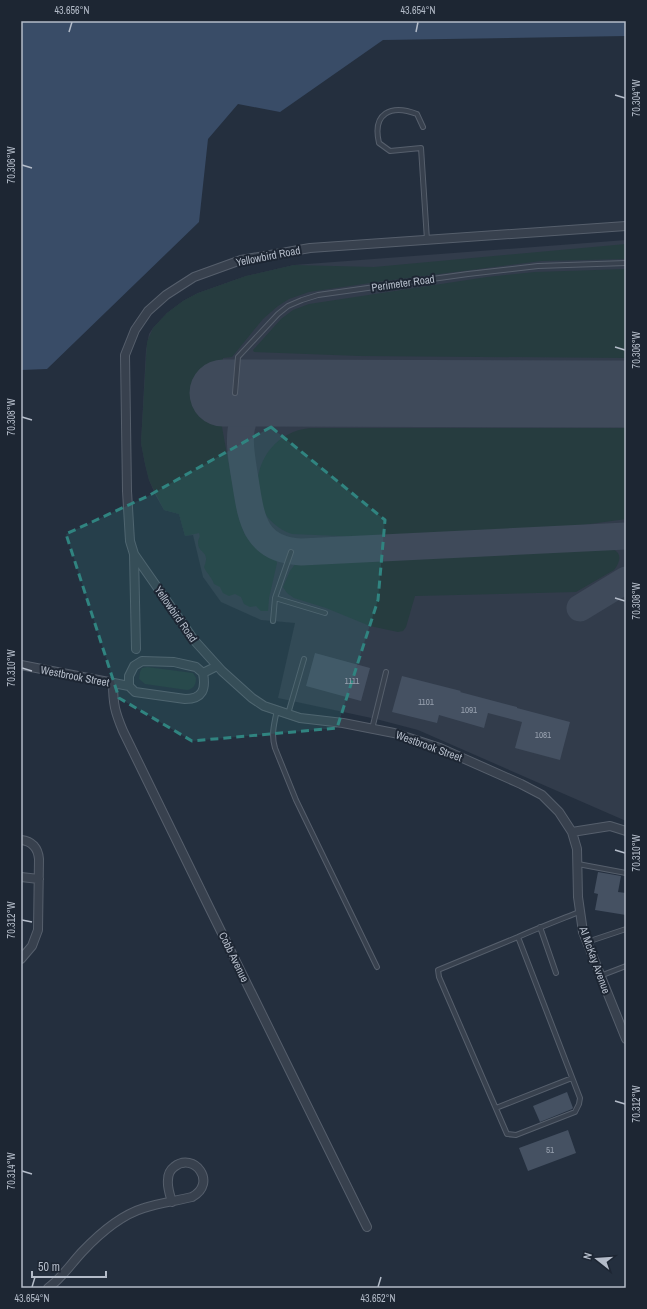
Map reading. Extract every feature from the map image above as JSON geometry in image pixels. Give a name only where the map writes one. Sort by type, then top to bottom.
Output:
[{"type":"street","name":"Yellowbird Road","points":[[136,649],[134,554],[130,541],[127,498],[125,354],[135,330],[148,311],[166,295],[194,277],[241,260],[310,248],[626,226]]},
{"type":"street","name":"Yellowbird Road","points":[[134,554],[194,640],[220,668]]},
{"type":"street","points":[[129,686],[129,676],[134,666],[142,661],[169,662],[186,665],[196,667],[203,673],[220,668]]},
{"type":"street","name":"Westbrook Street","points":[[21,665],[129,686],[136,692],[192,699],[200,695],[204,690],[203,673]]},
{"type":"street","name":"Westbrook Street","points":[[220,668],[252,698],[264,706],[300,718],[394,732],[440,748],[521,784],[542,795],[560,812],[572,832]]},
{"type":"street","name":"Cobb Avenue","points":[[113,684],[113,704],[115,713],[123,731],[367,1227]]},
{"type":"street","points":[[572,832],[610,826],[626,831]]},
{"type":"street","name":"Al McKay Avenue","points":[[572,832],[577,849],[579,912],[583,932],[599,976],[626,1039]]},
{"type":"street","points":[[21,840],[28,841],[36,848],[40,859],[38,930],[32,946],[21,959]]},
{"type":"street","points":[[21,877],[39,879]]},
{"type":"street","points":[[48,1288],[58,1281],[82,1251],[114,1223],[127,1214],[144,1207],[172,1202],[192,1198],[201,1190],[204,1179],[202,1173],[193,1164],[187,1162],[181,1163],[171,1170],[167,1181],[172,1202]]},
{"type":"lane","points":[[423,127],[417,114],[407,110],[396,109],[384,114],[377,124],[377,134],[379,143],[390,151],[421,148],[427,240]]},
{"type":"lane","name":"Perimeter Road","points":[[235,393],[238,358],[278,314],[288,306],[302,300],[318,295],[468,274],[538,266],[626,264]]},
{"type":"lane","points":[[273,621],[275,598],[290,552]]},
{"type":"lane","points":[[275,598],[325,613]]},
{"type":"lane","points":[[288,714],[304,659]]},
{"type":"lane","points":[[372,729],[386,672]]},
{"type":"lane","points":[[277,710],[272,740],[275,748],[296,800],[377,967]]},
{"type":"lane","points":[[578,864],[626,873]]},
{"type":"lane","points":[[518,937],[580,1098],[575,1112],[516,1135],[511,1135],[507,1134],[439,977],[438,970],[540,927],[579,912]]},
{"type":"lane","points":[[540,927],[556,973]]},
{"type":"lane","points":[[586,942],[626,929]]},
{"type":"lane","points":[[599,976],[625,967],[626,972]]},
{"type":"lane","points":[[496,1108],[572,1078]]},
{"type":"highlighted area","points":[[271,427],[385,520],[378,600],[337,728],[192,741],[119,698],[66,534],[148,496]]},
{"type":"shaded area","points":[[626,240],[626,821],[418,730],[376,719],[278,698],[295,623],[261,620],[221,602],[203,577],[193,535],[185,536],[179,514],[164,510],[156,496],[149,480],[141,443],[146,350],[149,334],[167,313],[183,301],[198,293],[246,276],[294,265]]},
{"type":"green space","points":[[626,244],[626,259],[541,261],[377,282],[309,292],[289,299],[278,306],[263,319],[232,357],[223,358],[222,427],[238,515],[245,535],[253,545],[261,553],[276,560],[277,563],[269,598],[268,611],[261,611],[256,606],[250,607],[244,604],[241,597],[235,594],[229,596],[223,593],[220,587],[214,584],[204,567],[206,558],[199,546],[199,533],[185,536],[179,514],[164,510],[149,480],[141,443],[147,342],[153,328],[167,313],[183,301],[198,293],[246,276],[294,265],[374,267]]},
{"type":"green space","points":[[626,269],[626,358],[360,356],[254,352],[253,350],[281,319],[293,310],[309,304],[487,277],[535,272]]},
{"type":"green space","points":[[310,428],[626,428],[626,519],[569,527],[364,537],[292,534],[275,524],[263,510],[258,494],[258,476],[264,459],[275,444],[290,433]]},
{"type":"green space","points":[[609,548],[619,554],[619,561],[614,570],[576,592],[415,596],[406,627],[403,631],[398,632],[370,626],[326,608],[294,598],[287,593],[283,587],[290,571],[296,563]]},
{"type":"green space","points":[[147,667],[193,673],[196,678],[195,684],[191,689],[187,690],[145,684],[139,679],[142,668]]},
{"type":"water","points":[[21,21],[626,21],[626,36],[383,40],[280,112],[238,104],[208,139],[199,222],[47,369],[21,370]]},
{"type":"building","points":[[315,653],[370,668],[361,701],[306,686]]},
{"type":"building","points":[[402,676],[570,722],[560,760],[515,748],[522,722],[488,713],[484,728],[439,715],[437,723],[392,712]]},
{"type":"building","points":[[598,872],[621,876],[618,892],[626,893],[626,915],[595,910],[598,894],[594,893]]},
{"type":"building","points":[[567,1092],[573,1108],[540,1122],[533,1106]]},
{"type":"building","points":[[568,1130],[576,1153],[528,1171],[519,1148]]},
{"type":"taxiway","points":[[290,393],[271,397],[258,403],[243,421],[241,433],[242,462],[253,518],[257,529],[264,538],[273,545],[285,550],[301,552],[626,536]]},
{"type":"taxiway","points":[[580,608],[626,580]]},
{"type":"runway","points":[[223,393],[626,394]]}]
